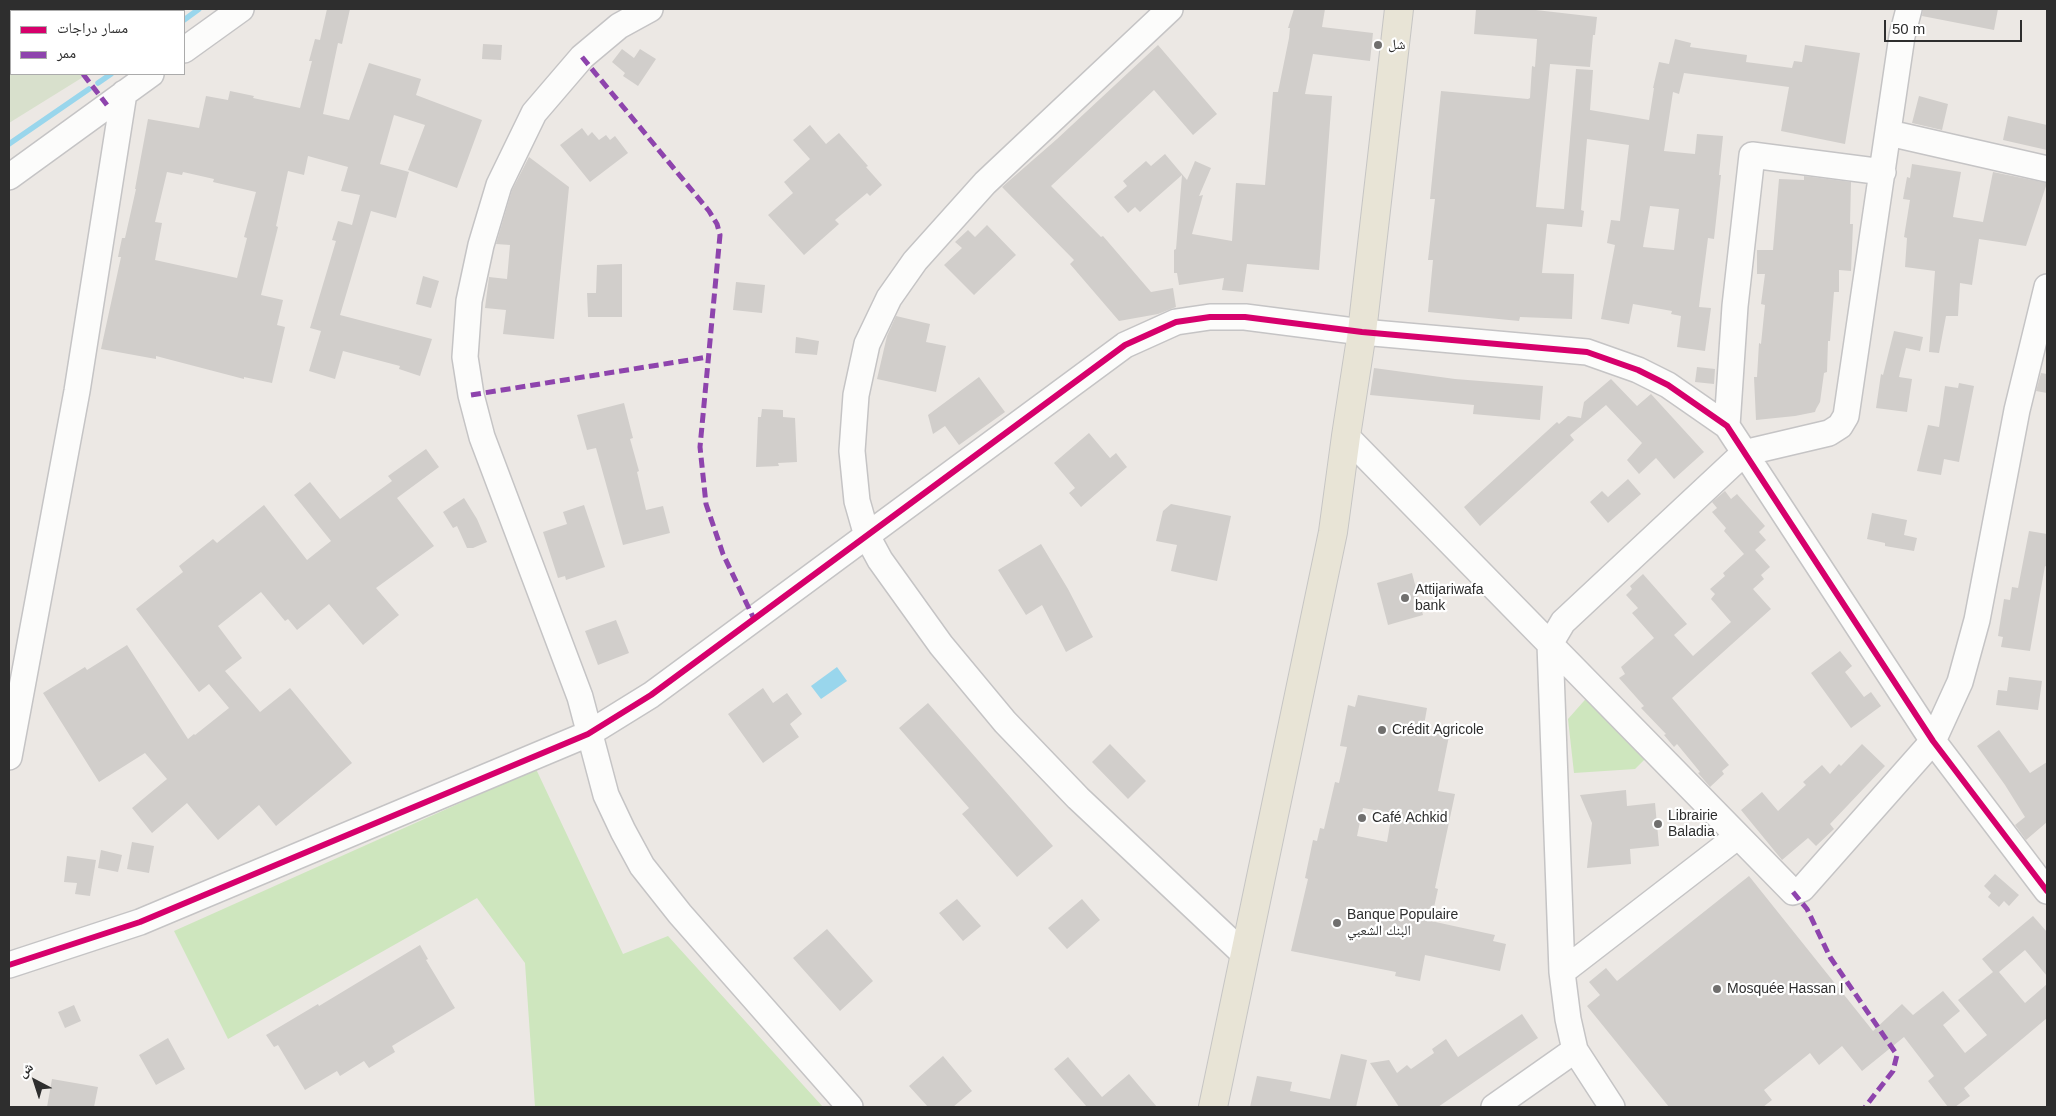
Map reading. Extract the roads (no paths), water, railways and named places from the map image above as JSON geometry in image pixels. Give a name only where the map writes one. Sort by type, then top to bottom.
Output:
[{"type":"main road","points":[[1214,1107],[1334,532],[1362,332],[1399,9]]},
{"type":"street","points":[[185,49],[241,9]]},
{"type":"street","points":[[650,9],[619,26],[582,56],[534,113],[499,185],[481,245],[470,300],[465,357],[471,395],[482,437],[577,689],[606,795],[642,866],[680,914],[850,1107]]},
{"type":"street","points":[[1170,9],[985,183],[915,261],[889,298],[867,344],[856,395],[852,450],[857,501],[867,536],[880,560],[924,622],[1005,722],[1078,798],[1245,955]]},
{"type":"street","points":[[1612,1107],[1576,1050],[1568,1019],[1562,972],[1550,644],[1563,622],[1744,453],[1830,433],[1840,426],[1846,416],[1884,172],[1902,36],[1909,9]]},
{"type":"street","points":[[9,177],[150,75]]},
{"type":"street","points":[[9,757],[77,391],[124,93]]},
{"type":"street","points":[[1889,133],[2047,169]]},
{"type":"street","points":[[1727,426],[1735,306],[1752,155],[1884,172]]},
{"type":"street","points":[[1346,436],[1793,892],[1802,889],[1933,741],[1960,682],[1978,620],[2017,410],[2047,287]]},
{"type":"street","points":[[9,965],[140,922],[588,734],[651,695],[1125,345],[1176,322],[1210,317],[1245,317],[1362,332],[1587,352],[1638,370],[1668,384],[1727,426],[1933,741],[2047,891]]},
{"type":"street","points":[[1562,972],[1738,836]]},
{"type":"street","points":[[1494,1107],[1576,1050]]},
{"type":"water","points":[[837,667],[847,681],[821,699],[811,686]]},
{"type":"waterway","points":[[185,19],[199,9]]},
{"type":"waterway","points":[[98,83],[110,75]]},
{"type":"waterway","points":[[9,144],[89,89]]},
{"type":"place","name":"شل","points":[[1378,45]]},
{"type":"place","name":"Attijariwafa bank","points":[[1405,598]]},
{"type":"place","name":"Crédit Agricole","points":[[1382,730]]},
{"type":"place","name":"Café Achkid","points":[[1362,818]]},
{"type":"place","name":"Librairie Baladia","points":[[1658,824]]},
{"type":"place","name":"Banque Populaire البنك الشعبي","points":[[1337,923]]},
{"type":"place","name":"Mosquée Hassan I","points":[[1717,989]]}]
